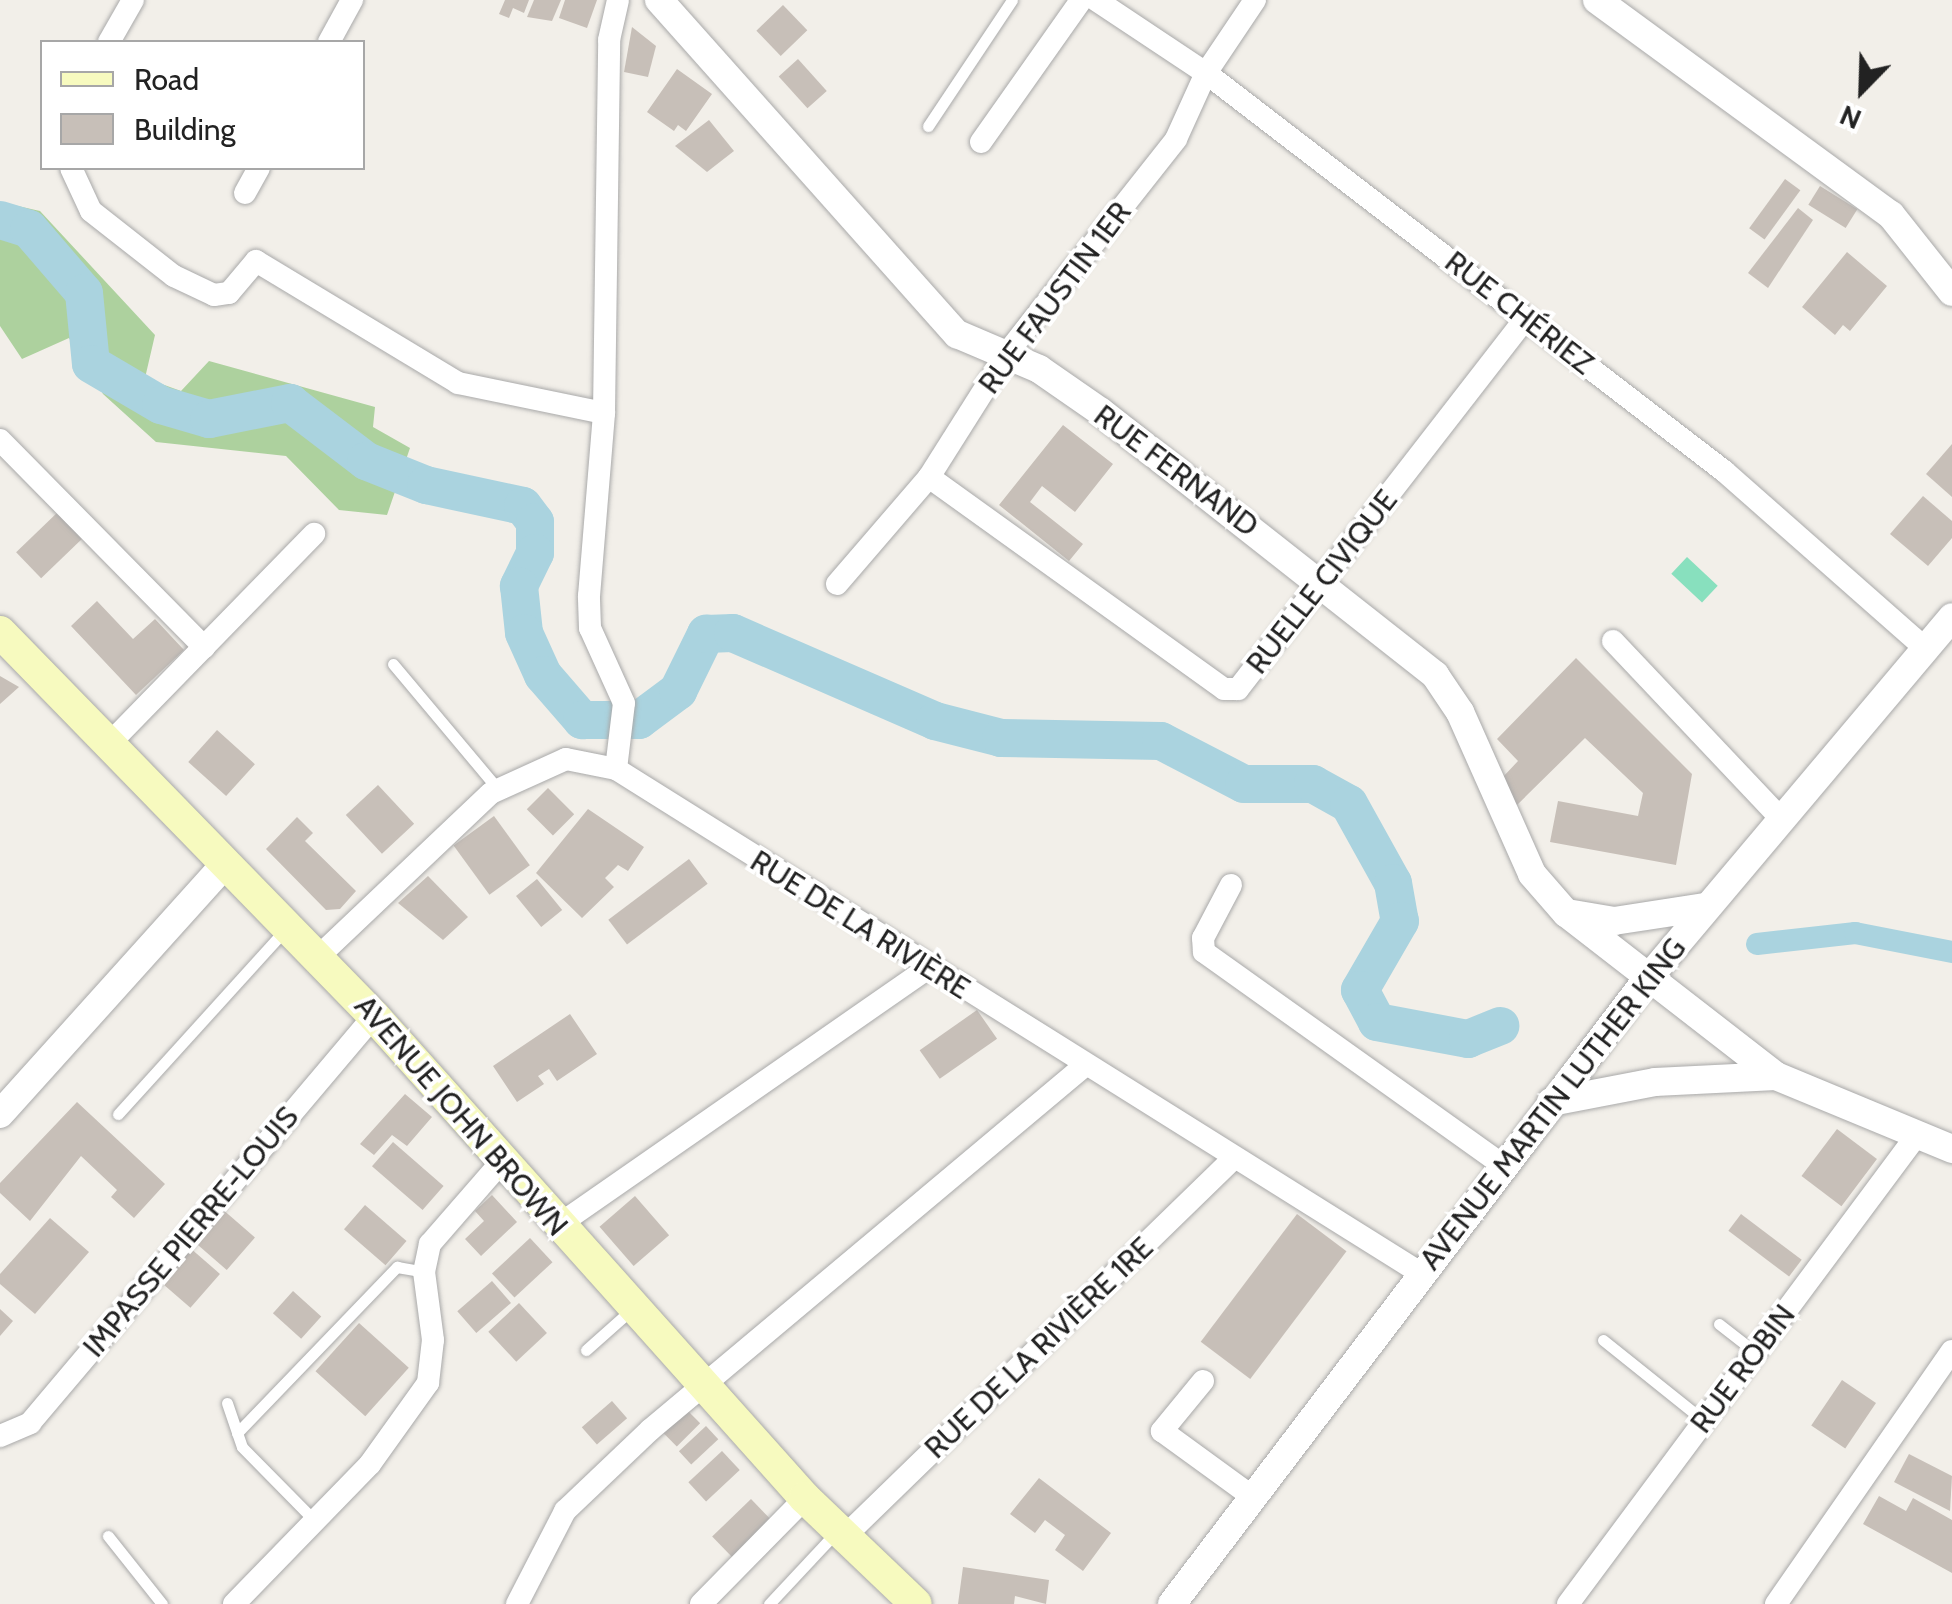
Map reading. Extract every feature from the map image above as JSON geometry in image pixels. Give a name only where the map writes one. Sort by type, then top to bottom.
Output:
[{"type":"main road","name":"AVENUE JOHN BROWN","points":[[0,632],[374,1016],[557,1226],[805,1498],[916,1604]]},
{"type":"street","points":[[110,40],[133,0]]},
{"type":"street","points":[[330,40],[352,0]]},
{"type":"street","points":[[616,769],[624,703],[590,628],[604,413],[602,182],[609,40],[618,0]]},
{"type":"street","name":"RUE FERNAND","points":[[659,0],[957,334],[980,348],[1008,352],[1101,412],[1435,675],[1460,712],[1532,874],[1566,913],[1776,1076]]},
{"type":"street","points":[[982,142],[1081,0]]},
{"type":"street","name":"RUE CHÉRIEZ","points":[[1096,0],[1206,73],[1724,471],[1925,648]]},
{"type":"street","name":"RUE FAUSTIN 1ER","points":[[837,584],[929,476],[1008,352],[1176,139],[1206,73],[1255,0]]},
{"type":"street","points":[[1597,0],[1891,216],[1952,292]]},
{"type":"street","points":[[72,170],[91,211],[174,276],[214,295],[228,293],[256,261],[458,383],[604,413]]},
{"type":"street","points":[[245,192],[258,170]]},
{"type":"street","name":"RUELLE CIVIQUE","points":[[929,476],[1224,689],[1238,689],[1526,318]]},
{"type":"street","points":[[0,440],[204,647]]},
{"type":"street","points":[[111,742],[314,534]]},
{"type":"street","name":"AVENUE MARTIN LUTHER KING","points":[[1172,1604],[1250,1495],[1648,978],[1952,617]]},
{"type":"street","points":[[1612,641],[1782,820]]},
{"type":"street","name":"RUE DE LA RIVIÈRE","points":[[318,957],[498,790],[566,759],[616,769],[1083,1067],[1422,1274]]},
{"type":"street","points":[[0,1114],[226,863]]},
{"type":"street","points":[[1231,886],[1203,938],[1204,952],[1504,1165]]},
{"type":"street","points":[[1566,913],[1614,921],[1706,908]]},
{"type":"street","points":[[557,1226],[928,967]]},
{"type":"street","name":"IMPASSE PIERRE-LOUIS","points":[[0,1436],[30,1423],[374,1016]]},
{"type":"street","points":[[517,1604],[566,1511],[702,1383],[1083,1067]]},
{"type":"street","points":[[1551,1102],[1655,1082],[1776,1076],[1952,1148]]},
{"type":"street","name":"RUE ROBIN","points":[[1568,1604],[1917,1135]]},
{"type":"street","name":"RUE DE LA RIVIÈRE 1RE","points":[[841,1534],[1232,1159]]},
{"type":"street","points":[[234,1604],[370,1464],[428,1383],[433,1340],[424,1272],[445,1219],[503,1160]]},
{"type":"street","points":[[1776,1604],[1952,1351]]},
{"type":"street","points":[[1203,1381],[1162,1431],[1250,1495]]},
{"type":"street","points":[[700,1604],[805,1498]]},
{"type":"lane","points":[[928,126],[1012,0]]},
{"type":"lane","points":[[393,664],[498,790]]},
{"type":"lane","points":[[118,1114],[288,927]]},
{"type":"lane","points":[[237,1433],[398,1267],[424,1272]]},
{"type":"lane","points":[[586,1350],[632,1309]]},
{"type":"lane","points":[[1720,1324],[1755,1352]]},
{"type":"lane","points":[[1603,1340],[1704,1421]]},
{"type":"lane","points":[[227,1403],[242,1447],[315,1521]]},
{"type":"lane","points":[[769,1604],[841,1534]]},
{"type":"lane","points":[[108,1536],[162,1604]]},
{"type":"green space","points":[[0,202],[40,211],[155,335],[145,378],[181,391],[209,361],[375,407],[373,427],[410,448],[387,515],[339,510],[286,456],[156,442],[103,394],[69,338],[22,359],[0,326]]},
{"type":"green space","points":[[1687,557],[1718,586],[1702,602],[1671,574]]},
{"type":"building","points":[[505,0],[529,0],[524,13],[513,8],[509,18],[499,14]]},
{"type":"building","points":[[534,0],[561,0],[552,21],[527,17]]},
{"type":"building","points":[[565,0],[597,0],[587,28],[559,18]]},
{"type":"building","points":[[783,5],[807,30],[781,56],[756,31]]},
{"type":"building","points":[[632,27],[656,46],[648,77],[624,72]]},
{"type":"building","points":[[798,59],[827,91],[807,108],[779,76]]},
{"type":"building","points":[[677,69],[712,94],[686,131],[678,125],[674,131],[647,112]]},
{"type":"building","points":[[709,120],[734,151],[707,172],[675,146]]},
{"type":"building","points":[[1785,179],[1800,190],[1765,240],[1749,228]]},
{"type":"building","points":[[1820,186],[1857,209],[1846,228],[1808,205]]},
{"type":"building","points":[[1798,208],[1813,220],[1768,288],[1748,273]]},
{"type":"building","points":[[1847,252],[1887,286],[1850,331],[1843,325],[1835,335],[1802,307]]},
{"type":"building","points":[[1063,425],[1113,464],[1075,512],[1042,486],[1030,502],[1083,544],[1069,561],[999,505]]},
{"type":"building","points":[[1952,444],[1952,497],[1926,474]]},
{"type":"building","points":[[1923,496],[1952,521],[1952,538],[1928,566],[1890,534]]},
{"type":"building","points":[[60,510],[85,536],[41,578],[16,552]]},
{"type":"building","points":[[97,601],[133,639],[155,619],[184,650],[136,695],[71,626]]},
{"type":"building","points":[[1576,658],[1692,774],[1676,865],[1550,842],[1558,801],[1638,816],[1643,793],[1585,738],[1516,806],[1502,778],[1518,761],[1497,739]]},
{"type":"building","points":[[0,676],[19,687],[0,704]]},
{"type":"building","points":[[217,730],[255,764],[226,796],[188,762]]},
{"type":"building","points":[[378,785],[414,824],[382,854],[346,815]]},
{"type":"building","points":[[548,788],[574,814],[553,835],[527,809]]},
{"type":"building","points":[[588,809],[644,847],[628,871],[618,865],[605,878],[614,887],[582,918],[536,873]]},
{"type":"building","points":[[494,816],[530,865],[489,895],[454,845]]},
{"type":"building","points":[[297,817],[313,833],[305,841],[356,891],[340,909],[326,910],[266,849]]},
{"type":"building","points":[[689,859],[708,884],[627,945],[608,920]]},
{"type":"building","points":[[428,876],[468,917],[443,940],[398,903]]},
{"type":"building","points":[[537,879],[562,910],[541,927],[516,896]]},
{"type":"building","points":[[977,1010],[997,1039],[940,1079],[920,1050]]},
{"type":"building","points":[[570,1014],[597,1054],[557,1081],[549,1069],[538,1076],[544,1084],[517,1102],[493,1066]]},
{"type":"building","points":[[405,1094],[432,1117],[407,1146],[392,1135],[374,1155],[360,1144]]},
{"type":"building","points":[[77,1102],[165,1184],[134,1218],[111,1197],[117,1190],[81,1156],[30,1221],[0,1193],[0,1183]]},
{"type":"building","points":[[1837,1129],[1877,1159],[1841,1206],[1801,1176]]},
{"type":"building","points":[[393,1142],[444,1186],[423,1210],[372,1166]]},
{"type":"building","points":[[492,1195],[517,1222],[481,1256],[465,1239],[484,1221],[475,1211]]},
{"type":"building","points":[[635,1196],[669,1235],[634,1266],[600,1227]]},
{"type":"building","points":[[365,1205],[407,1241],[386,1265],[344,1229]]},
{"type":"building","points":[[221,1208],[255,1238],[227,1270],[193,1240]]},
{"type":"building","points":[[1297,1214],[1347,1251],[1250,1379],[1201,1342]]},
{"type":"building","points":[[1741,1214],[1802,1260],[1789,1277],[1728,1231]]},
{"type":"building","points":[[50,1218],[89,1252],[35,1314],[0,1284],[0,1274]]},
{"type":"building","points":[[530,1238],[553,1262],[514,1298],[492,1273]]},
{"type":"building","points":[[189,1247],[220,1274],[190,1308],[159,1281]]},
{"type":"building","points":[[492,1281],[511,1303],[476,1333],[457,1311]]},
{"type":"building","points":[[293,1291],[321,1316],[301,1339],[273,1313]]},
{"type":"building","points":[[519,1303],[547,1333],[516,1362],[488,1332]]},
{"type":"building","points":[[0,1309],[13,1321],[0,1336]]},
{"type":"building","points":[[359,1323],[409,1368],[365,1416],[316,1371]]},
{"type":"building","points":[[1842,1380],[1876,1403],[1845,1449],[1811,1426]]},
{"type":"building","points":[[612,1401],[627,1418],[597,1445],[582,1427]]},
{"type":"building","points":[[686,1409],[700,1423],[677,1446],[663,1432]]},
{"type":"building","points":[[706,1426],[718,1439],[691,1464],[679,1451]]},
{"type":"building","points":[[722,1451],[740,1470],[706,1501],[688,1482]]},
{"type":"building","points":[[1909,1454],[1952,1476],[1950,1511],[1894,1482]]},
{"type":"building","points":[[1039,1478],[1111,1533],[1083,1571],[1055,1550],[1065,1535],[1045,1520],[1035,1533],[1010,1514]]},
{"type":"building","points":[[1879,1496],[1906,1511],[1913,1498],[1952,1520],[1952,1573],[1863,1524]]},
{"type":"building","points":[[751,1499],[772,1521],[733,1558],[712,1537]]},
{"type":"building","points":[[963,1567],[1049,1580],[1046,1604],[1015,1596],[1014,1604],[958,1604]]},
{"type":"waterway","points":[[0,220],[29,229],[84,293],[91,364],[161,405],[209,419],[290,403],[366,461],[426,485],[523,506],[535,522],[535,553],[519,586],[524,633],[543,675],[582,720],[639,720],[678,691],[706,634],[733,633],[935,721],[1001,738],[1161,741],[1244,784],[1313,784],[1349,804],[1393,883],[1400,921],[1360,990],[1377,1022],[1468,1039],[1500,1026]]},
{"type":"waterway","points":[[1757,944],[1855,933],[1952,952]]}]
